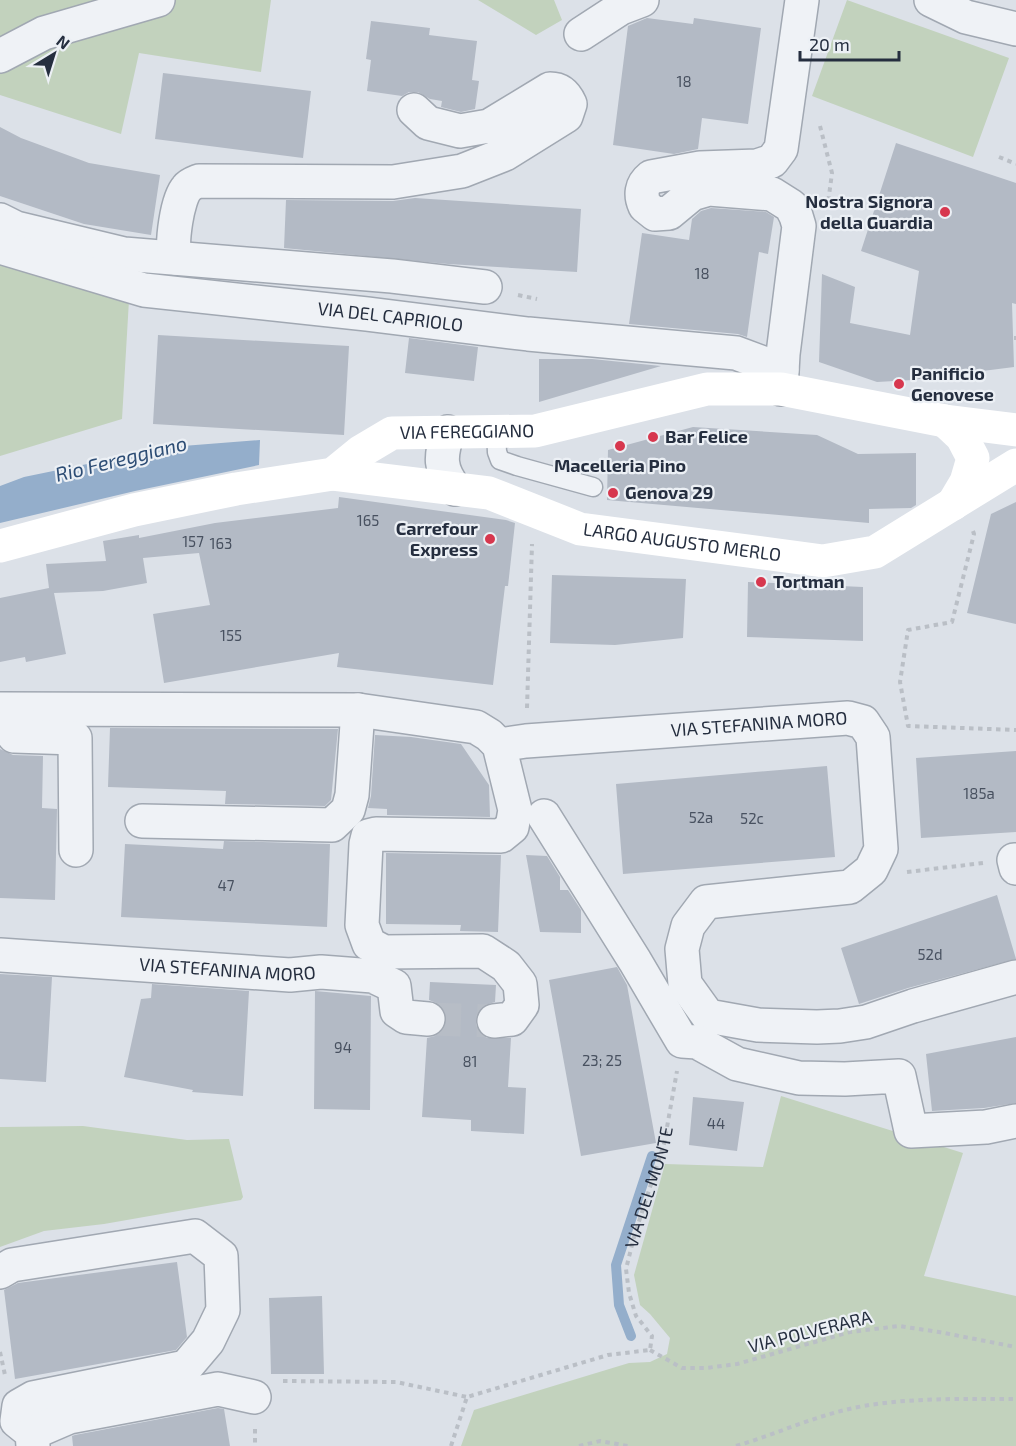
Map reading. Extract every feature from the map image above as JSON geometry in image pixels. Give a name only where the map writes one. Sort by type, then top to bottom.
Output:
[{"type":"street","points":[[0,56],[44,33],[158,0]]},
{"type":"street","points":[[581,34],[621,8],[642,0]]},
{"type":"street","points":[[782,379],[799,226],[791,206],[772,194],[709,189],[692,194],[669,213],[655,214],[645,206],[641,193],[646,181],[651,177],[700,168],[757,166],[772,161],[781,149],[802,0]]},
{"type":"street","points":[[931,0],[966,17],[1016,29]]},
{"type":"street","points":[[175,258],[172,248],[175,224],[184,191],[193,183],[200,181],[393,182],[462,171],[505,154],[566,116],[570,104],[562,93],[556,89],[550,89],[489,126],[460,131],[428,123],[414,110]]},
{"type":"street","points":[[0,220],[16,228],[124,254],[393,276],[484,287]]},
{"type":"street","name":"VIA DEL CAPRIOLO","points":[[0,247],[144,290],[528,334],[736,353],[782,379]]},
{"type":"street","name":"VIA FEREGGIANO","points":[[333,474],[360,452],[392,433],[535,431],[706,389],[782,379],[945,421]]},
{"type":"street","points":[[945,421],[1016,430]]},
{"type":"street","points":[[945,421],[962,437],[973,458],[966,482],[953,504]]},
{"type":"street","points":[[448,432],[442,450],[444,475],[455,489]]},
{"type":"street","name":"LARGO AUGUSTO MERLO","points":[[333,474],[489,493],[580,529],[823,561],[875,552],[1016,465]]},
{"type":"street","points":[[0,546],[134,510],[236,489],[333,474]]},
{"type":"street","points":[[142,821],[332,825],[348,810],[352,795],[357,710]]},
{"type":"street","points":[[8,724],[357,710],[476,727],[489,735],[513,743],[515,810],[512,827],[501,836],[375,834],[368,836],[366,844],[362,925],[369,944],[384,952],[483,951],[506,966],[520,984],[522,1005],[512,1019],[494,1021]]},
{"type":"street","name":"VIA STEFANINA MORO","points":[[513,743],[848,718],[863,722],[873,737],[881,849],[871,870],[850,887],[706,903],[688,926],[682,949],[686,984],[708,1016],[758,1025],[817,1027],[866,1022],[913,1006],[1016,977]]},
{"type":"street","points":[[8,724],[75,738],[76,850]]},
{"type":"street","points":[[544,816],[682,1041],[696,1042],[737,1064],[798,1078],[845,1079],[899,1076],[911,1131],[986,1126],[1016,1121]]},
{"type":"street","name":"VIA STEFANINA MORO","points":[[0,955],[290,975],[321,972],[372,976],[394,986],[397,1011],[406,1017],[428,1019]]},
{"type":"street","points":[[0,1272],[12,1265],[195,1236],[221,1256],[223,1310],[208,1341],[186,1367],[33,1398],[19,1406],[17,1421],[33,1439],[69,1417],[218,1389],[254,1397]]},
{"type":"lane","points":[[496,431],[497,452],[500,459],[517,466],[593,487]]},
{"type":"path","points":[[999,158],[1016,164]]},
{"type":"path","points":[[513,743],[533,511]]},
{"type":"path","points":[[974,534],[952,622],[908,630],[900,682],[908,726],[1016,730]]},
{"type":"path","points":[[901,873],[1015,864]]},
{"type":"path","name":"VIA DEL MONTE","points":[[650,1350],[652,1336],[636,1316],[629,1293],[626,1269],[637,1226],[664,1144],[682,1041]]},
{"type":"path","name":"VIA POLVERARA","points":[[650,1350],[682,1368],[705,1368],[736,1364],[850,1332],[899,1326],[1016,1347]]},
{"type":"path","points":[[282,1381],[396,1382],[467,1397],[608,1355],[650,1350]]},
{"type":"path","points":[[451,1446],[467,1397]]},
{"type":"path","points":[[736,1446],[814,1419],[871,1405],[953,1399],[1016,1399]]},
{"type":"path","points":[[579,1446],[600,1442],[628,1446]]},
{"type":"green space","points":[[0,0],[271,0],[261,72],[139,53],[121,134],[0,95]]},
{"type":"green space","points":[[478,0],[554,0],[562,20],[536,35]]},
{"type":"green space","points":[[847,0],[1009,58],[973,157],[812,96]]},
{"type":"green space","points":[[0,261],[129,300],[122,419],[0,456]]},
{"type":"green space","points":[[781,1096],[963,1153],[924,1276],[1016,1296],[1016,1446],[461,1446],[474,1410],[629,1363],[650,1362],[667,1354],[670,1338],[640,1305],[634,1275],[665,1164],[763,1167]]},
{"type":"green space","points":[[83,1126],[187,1140],[229,1139],[243,1197],[241,1200],[104,1224],[44,1231],[0,1247],[0,1127]]},
{"type":"water","name":"Rio Fereggiano","points":[[260,440],[259,465],[0,523],[0,486],[24,477],[170,447]]},
{"type":"building","points":[[647,18],[693,24],[694,18],[761,28],[748,124],[702,118],[698,149],[674,154],[613,145],[628,26]]},
{"type":"building","points":[[371,21],[430,28],[429,35],[477,41],[472,80],[479,81],[475,109],[461,112],[441,107],[442,101],[430,99],[418,92],[409,92],[402,96],[367,91],[371,60],[366,59]]},
{"type":"building","points":[[163,73],[311,91],[303,158],[155,139]]},
{"type":"building","points":[[0,127],[21,138],[89,163],[160,175],[151,235],[84,224],[0,196]]},
{"type":"building","points":[[896,143],[1016,183],[1016,304],[1012,303],[1014,367],[912,380],[877,382],[819,362],[822,274],[855,287],[850,323],[910,335],[919,271],[861,251]]},
{"type":"building","points":[[415,198],[581,209],[577,272],[448,264],[284,248],[286,200],[393,201]]},
{"type":"building","points":[[711,208],[766,212],[774,217],[768,254],[759,252],[747,337],[738,334],[629,324],[642,233],[689,240],[692,219],[701,211]]},
{"type":"building","points":[[158,335],[349,346],[344,435],[153,424]]},
{"type":"building","points":[[409,338],[478,347],[474,381],[405,373]]},
{"type":"building","points":[[539,359],[592,359],[661,366],[539,402]]},
{"type":"building","points":[[693,427],[817,435],[858,454],[916,453],[916,505],[911,508],[869,509],[869,523],[607,500],[608,450]]},
{"type":"building","points":[[339,497],[515,523],[493,685],[337,667],[339,653],[164,683],[153,614],[210,605],[199,553],[143,558],[147,583],[103,591],[54,593],[66,654],[26,662],[25,657],[0,662],[0,598],[49,588],[46,564],[106,561],[103,541],[139,535],[139,538],[215,523],[338,508]]},
{"type":"building","points":[[1016,502],[1016,624],[967,613],[991,514]]},
{"type":"building","points":[[552,575],[686,579],[683,638],[615,645],[550,643]]},
{"type":"building","points":[[748,582],[863,587],[863,641],[747,637]]},
{"type":"building","points":[[110,728],[338,729],[331,800],[325,806],[225,804],[226,791],[108,787]]},
{"type":"building","points":[[375,735],[461,744],[489,785],[490,817],[387,815],[387,809],[368,808],[371,796]]},
{"type":"building","points":[[0,749],[13,755],[43,756],[42,808],[57,809],[55,900],[0,898]]},
{"type":"building","points":[[1016,751],[1016,832],[921,838],[916,758]]},
{"type":"building","points":[[827,766],[835,857],[623,874],[616,784]]},
{"type":"building","points":[[224,841],[330,844],[327,927],[121,917],[125,844],[223,849]]},
{"type":"building","points":[[386,853],[501,855],[498,932],[460,931],[461,925],[386,924]]},
{"type":"building","points":[[526,855],[547,856],[560,877],[560,890],[568,890],[581,910],[581,933],[540,932]]},
{"type":"building","points":[[997,895],[1016,959],[908,988],[859,1004],[841,948]]},
{"type":"building","points":[[617,967],[627,985],[656,1143],[581,1156],[549,980]]},
{"type":"building","points":[[0,974],[52,977],[46,1082],[0,1079]]},
{"type":"building","points":[[430,982],[496,985],[495,1002],[482,1006],[477,1014],[476,1024],[479,1033],[487,1038],[511,1038],[508,1087],[526,1088],[524,1134],[471,1131],[471,1120],[422,1117],[427,1038],[443,1030],[447,1020],[439,1004],[429,1000]]},
{"type":"building","points":[[152,984],[249,991],[243,1096],[192,1092],[193,1090],[124,1077],[141,999],[151,998]]},
{"type":"building","points":[[315,991],[371,996],[370,1110],[314,1109]]},
{"type":"building","points":[[1016,1037],[1016,1103],[984,1108],[932,1111],[926,1054]]},
{"type":"building","points":[[693,1097],[744,1102],[737,1151],[689,1145]]},
{"type":"building","points":[[177,1262],[187,1337],[176,1350],[15,1379],[4,1290],[18,1283]]},
{"type":"building","points":[[322,1296],[324,1374],[271,1374],[269,1298]]},
{"type":"building","points":[[218,1408],[224,1409],[230,1446],[73,1446],[72,1436],[75,1435]]},
{"type":"waterway","points":[[631,1336],[619,1305],[616,1265],[652,1156]]},
{"type":"tunnel","points":[[428,1019],[494,1021]]},
{"type":"place","name":"Nostra Signora della Guardia","points":[[945,212]]},
{"type":"place","name":"Panificio Genovese","points":[[899,384]]},
{"type":"place","name":"Bar Felice","points":[[653,437]]},
{"type":"place","name":"Macelleria Pino","points":[[620,446]]},
{"type":"place","name":"Genova 29","points":[[613,493]]},
{"type":"place","name":"Carrefour Express","points":[[490,539]]},
{"type":"place","name":"Tortman","points":[[761,582]]}]
